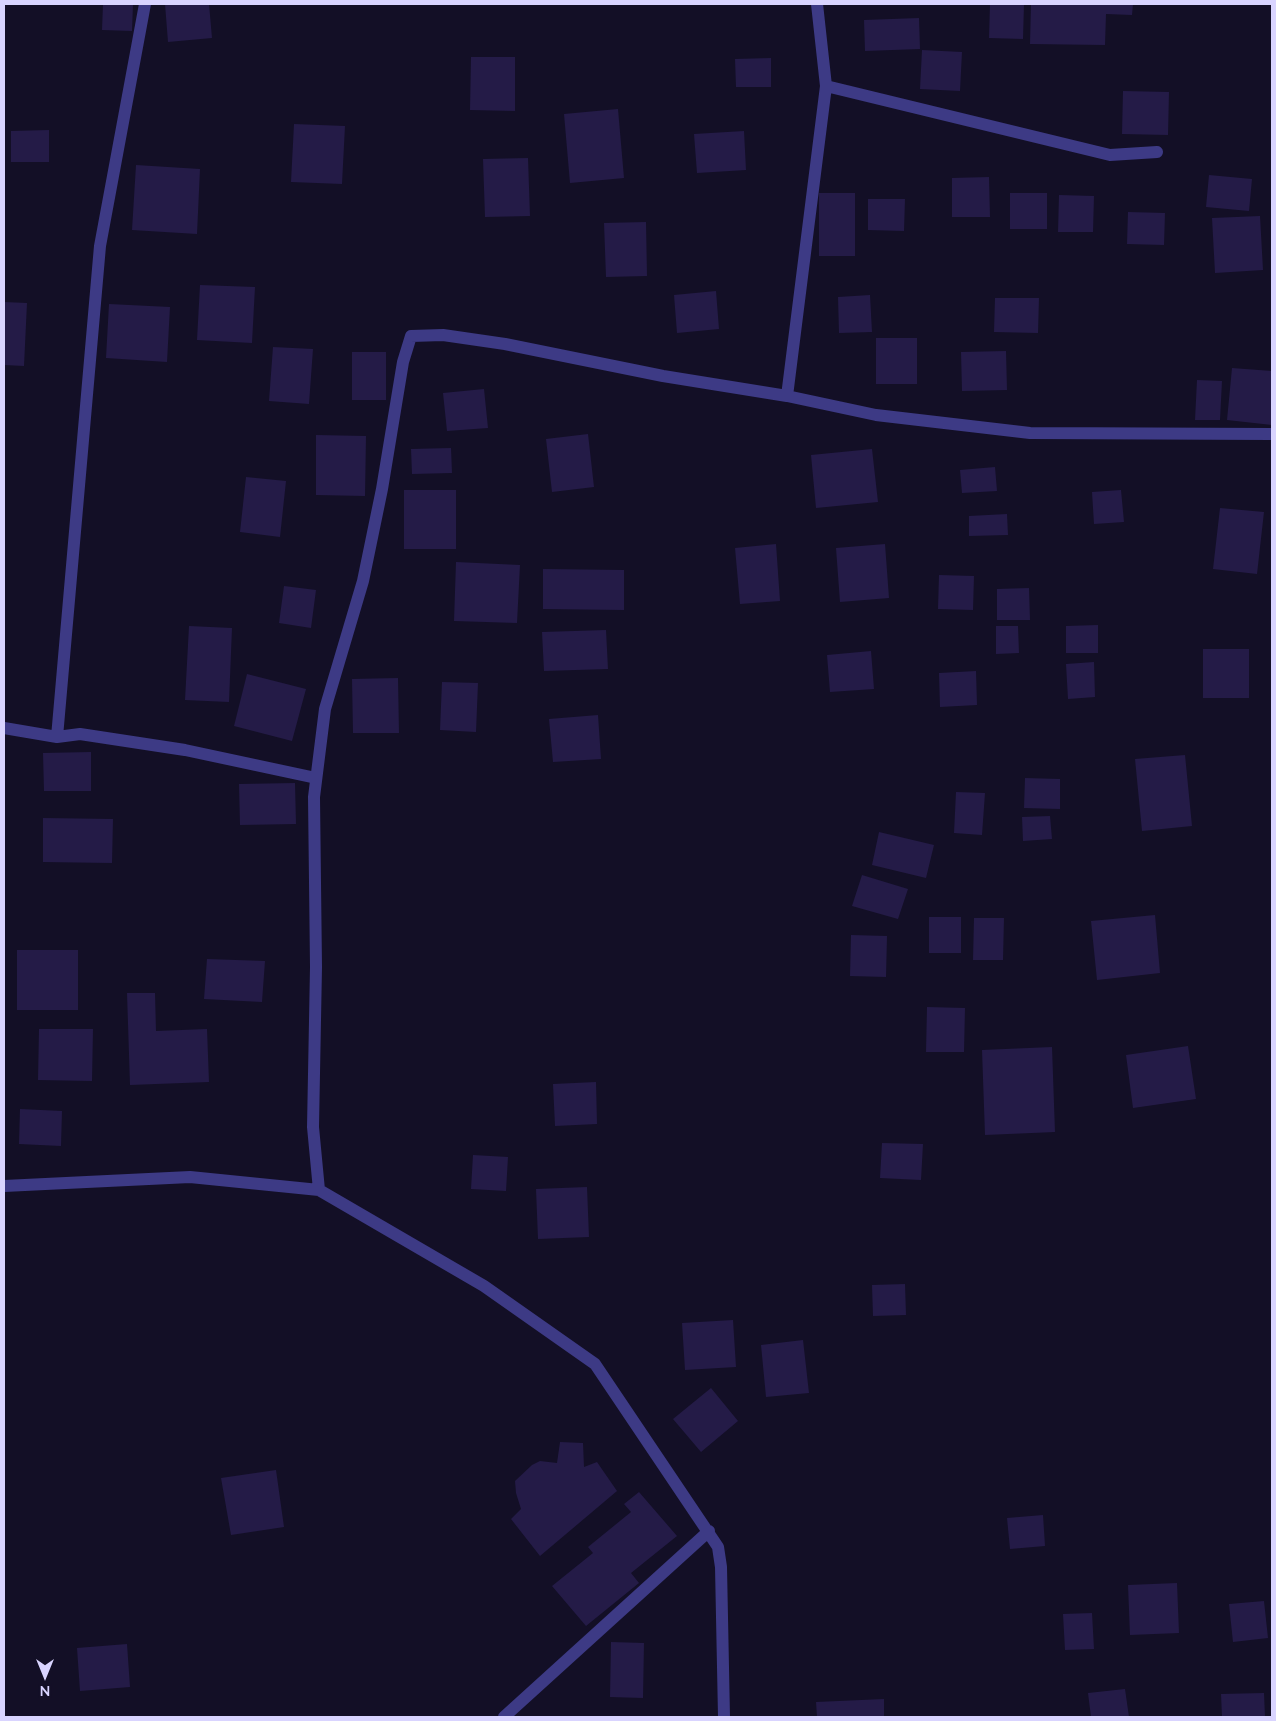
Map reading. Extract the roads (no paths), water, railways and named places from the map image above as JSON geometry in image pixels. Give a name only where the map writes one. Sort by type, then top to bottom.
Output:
[{"type":"street","points":[[57,737],[100,246],[145,4]]},
{"type":"street","points":[[787,396],[826,86],[817,4]]},
{"type":"street","points":[[826,86],[1110,155],[1157,152]]},
{"type":"street","points":[[319,1190],[313,1127],[316,967],[314,797],[316,778],[325,709],[363,581],[382,490],[403,362],[411,336],[443,335],[505,344],[663,376],[787,396],[876,415],[1030,433],[1272,434]]},
{"type":"street","points":[[4,728],[57,737],[80,734],[186,750],[316,778]]},
{"type":"street","points":[[4,1186],[190,1177],[319,1190],[484,1286],[595,1364],[718,1547],[721,1566],[724,1717]]},
{"type":"street","points":[[504,1717],[709,1531]]}]
